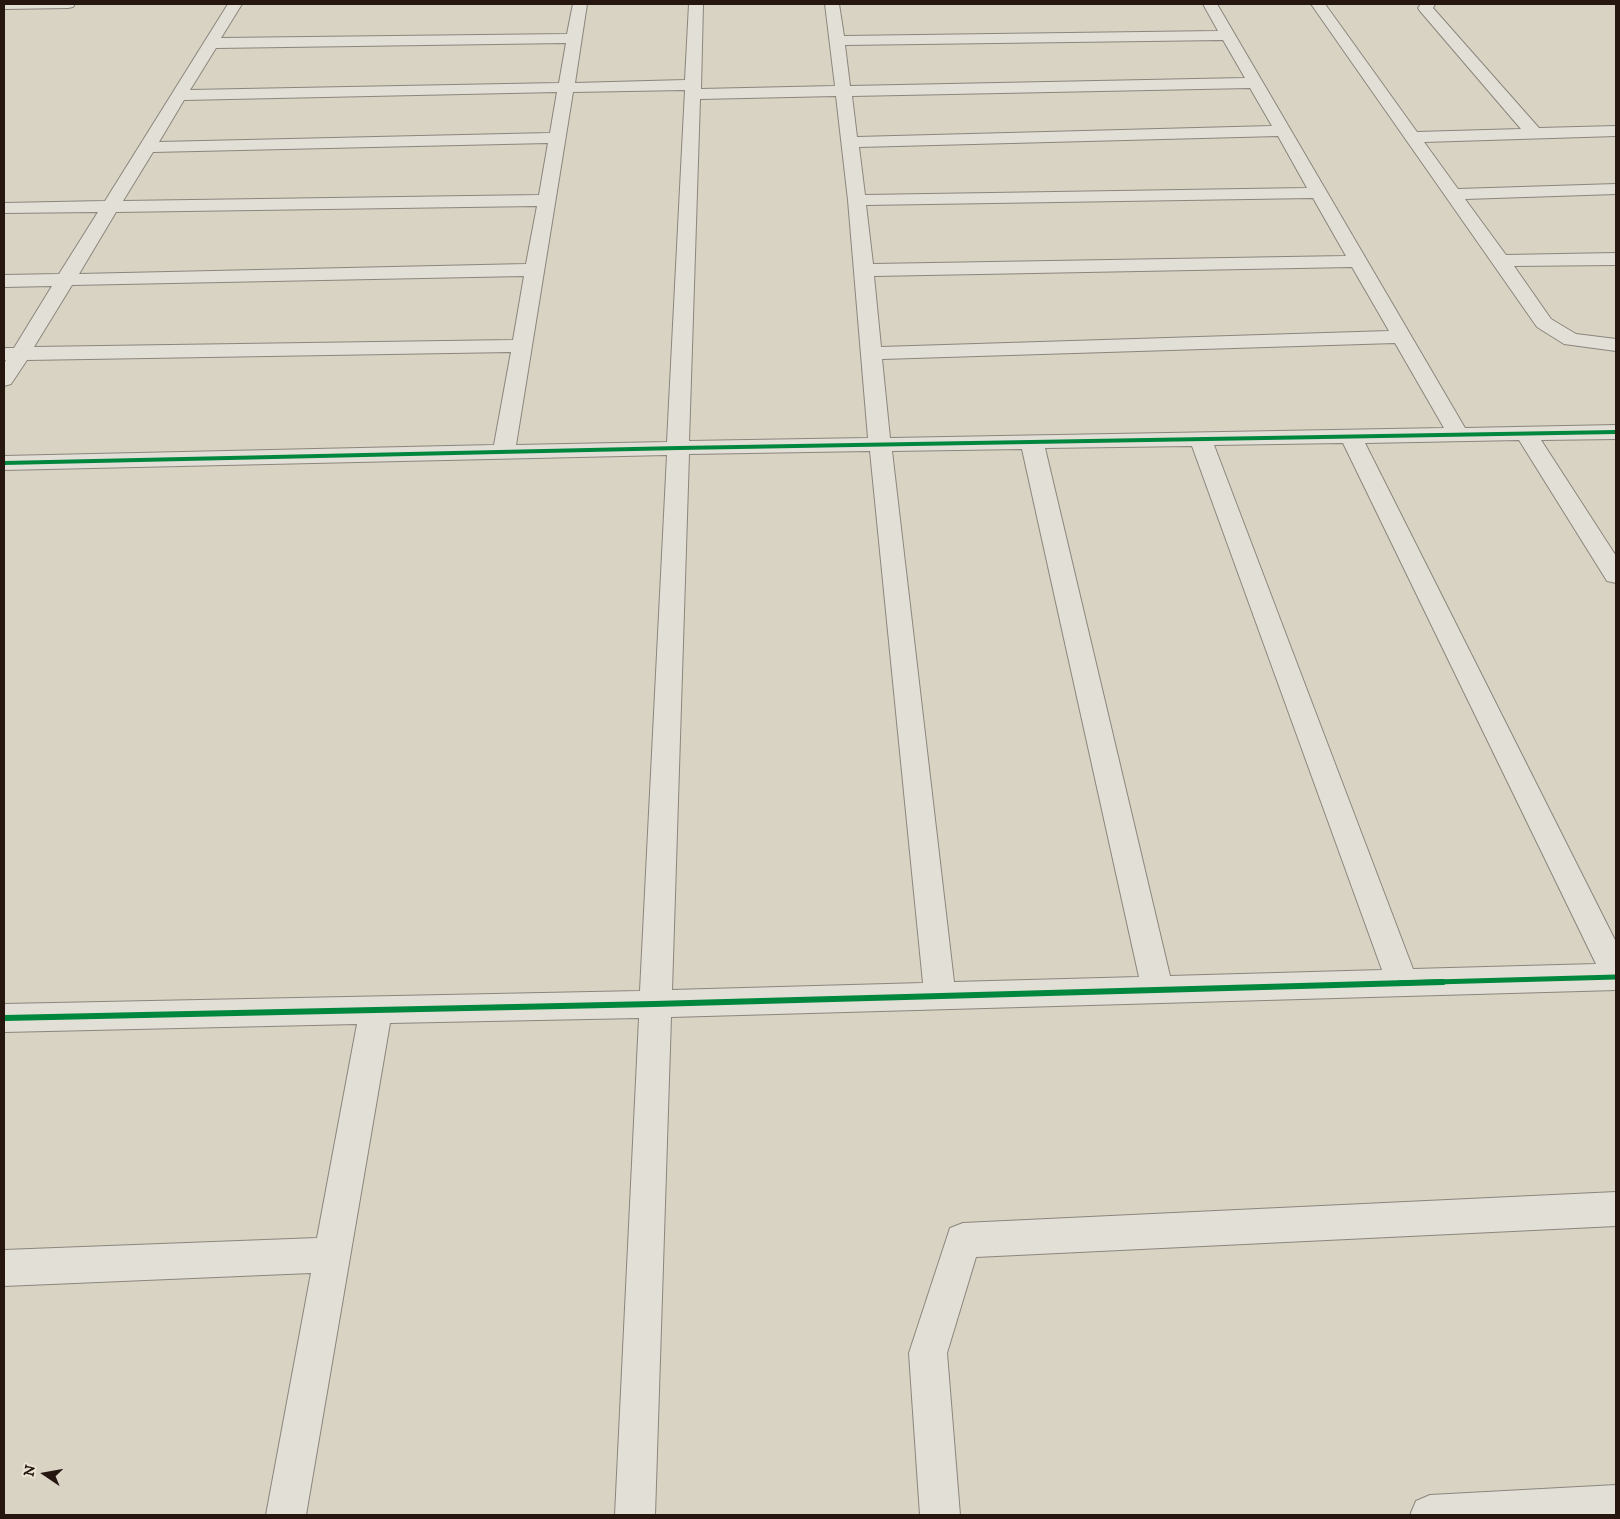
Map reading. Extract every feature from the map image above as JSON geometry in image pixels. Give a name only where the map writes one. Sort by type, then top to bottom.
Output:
[{"type":"street","points":[[4,5],[68,4]]},
{"type":"street","points":[[4,380],[12,354],[66,280],[235,4]]},
{"type":"street","points":[[504,452],[564,88],[580,4]]},
{"type":"street","points":[[635,1515],[654,1004],[679,448],[696,4]]},
{"type":"street","points":[[832,4],[857,200],[880,445],[940,996]]},
{"type":"street","points":[[1210,4],[1458,436]]},
{"type":"street","points":[[1318,4],[1544,323],[1571,340],[1616,345]]},
{"type":"street","points":[[1428,4],[1425,8],[1534,133]]},
{"type":"street","points":[[837,41],[1228,35]]},
{"type":"street","points":[[212,43],[574,38]]},
{"type":"street","points":[[180,95],[564,88],[843,92],[1256,83]]},
{"type":"street","points":[[1412,137],[1616,131]]},
{"type":"street","points":[[850,142],[1284,132]]},
{"type":"street","points":[[147,147],[556,138]]},
{"type":"street","points":[[1453,194],[1616,189]]},
{"type":"street","points":[[857,200],[1319,193]]},
{"type":"street","points":[[4,208],[546,200]]},
{"type":"street","points":[[1500,261],[1616,259]]},
{"type":"street","points":[[864,270],[1358,261]]},
{"type":"street","points":[[4,281],[534,270]]},
{"type":"street","points":[[872,353],[1402,337]]},
{"type":"street","points":[[12,354],[521,346]]},
{"type":"street","points":[[4,463],[679,448],[1616,432]]},
{"type":"street","points":[[1526,434],[1616,575]]},
{"type":"street","points":[[1350,437],[1616,973]]},
{"type":"street","points":[[1201,440],[1402,983]]},
{"type":"street","points":[[1032,442],[1158,990]]},
{"type":"street","points":[[4,1018],[654,1004],[1616,977]]},
{"type":"street","points":[[286,1515],[376,1010]]},
{"type":"street","points":[[940,1515],[928,1353],[963,1240],[1616,1209]]},
{"type":"street","points":[[4,1268],[332,1255]]},
{"type":"street","points":[[1430,1515],[1616,1505]]},
{"type":"cycle path","points":[[4,463],[679,448],[1616,432]]},
{"type":"cycle path","points":[[4,1018],[654,1004],[1616,977]]}]
